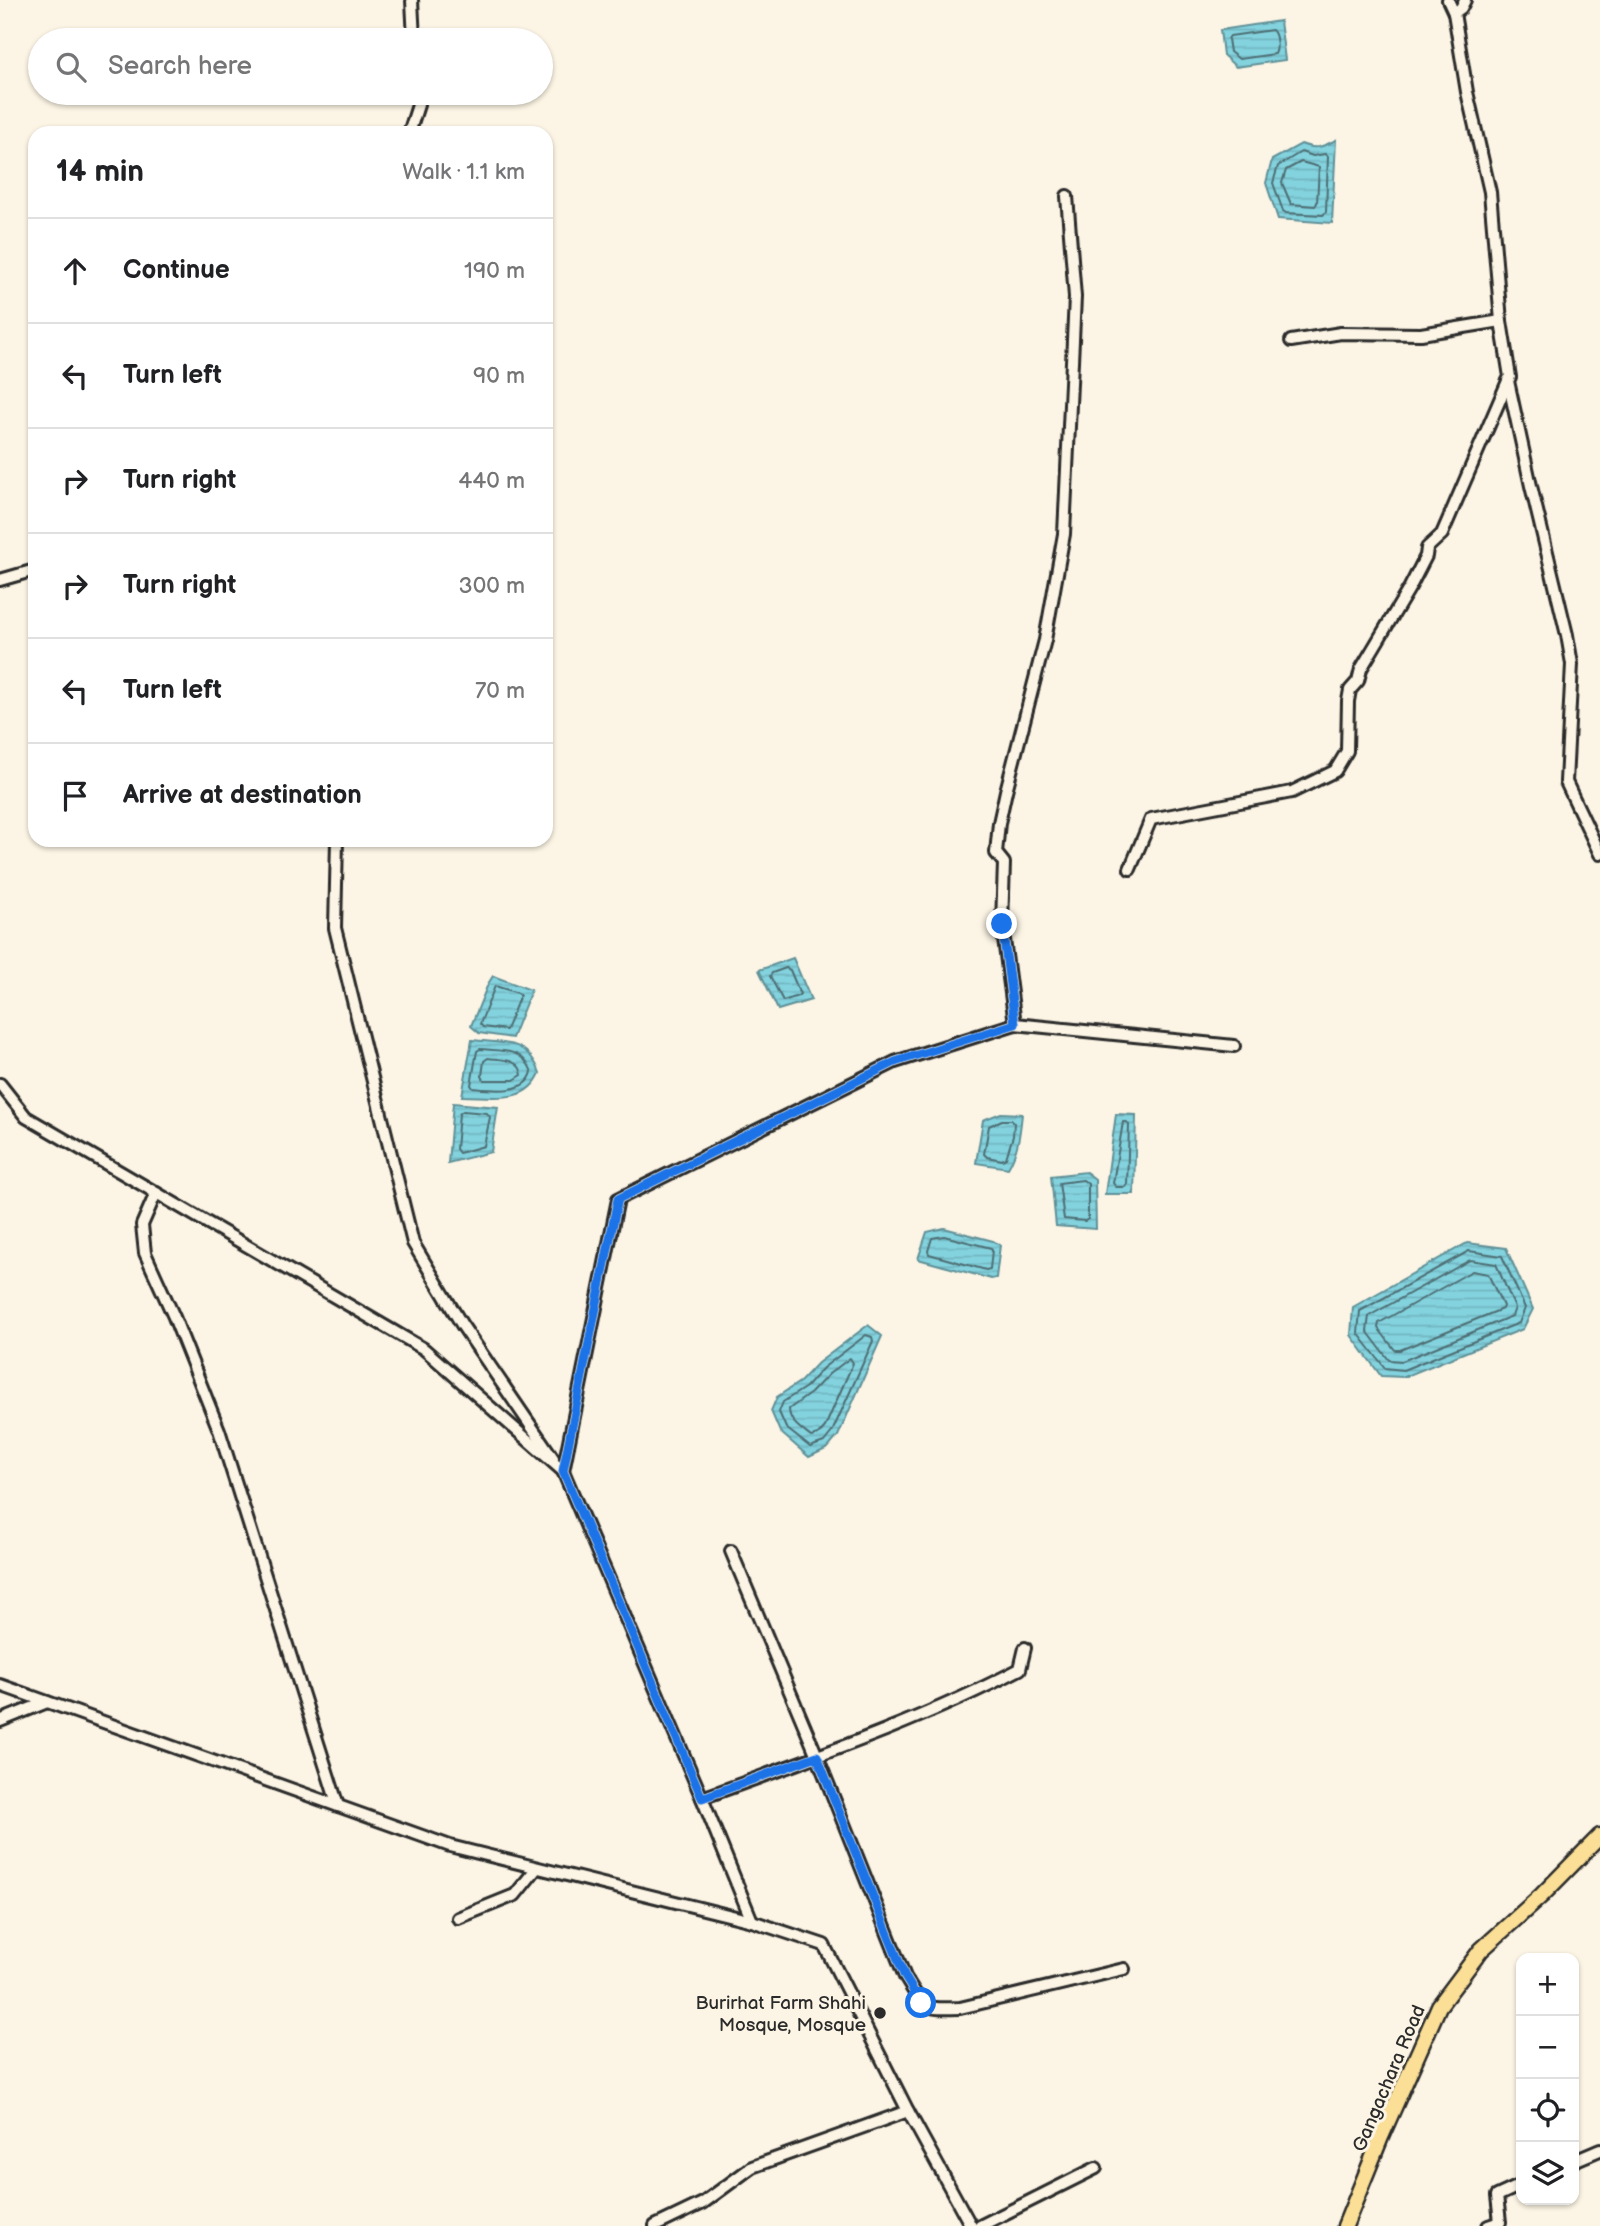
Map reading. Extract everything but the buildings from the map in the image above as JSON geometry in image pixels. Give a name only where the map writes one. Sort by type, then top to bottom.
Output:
[{"type":"main road","name":"Gangachara Road","points":[[1345,2226],[1439,2006],[1481,1950],[1542,1895],[1600,1836]]},
{"type":"street","points":[[412,0],[413,28]]},
{"type":"street","points":[[1130,869],[1151,819],[1292,792],[1335,771],[1347,751],[1350,690],[1358,681],[1361,669],[1410,587],[1426,556],[1427,548],[1442,534],[1510,377],[1501,321],[1490,192],[1467,92],[1454,13],[1448,0]]},
{"type":"street","points":[[1454,13],[1461,8],[1465,0]]},
{"type":"street","points":[[411,126],[418,105]]},
{"type":"street","points":[[1015,1024],[1002,924],[1004,863],[996,853],[999,823],[1045,640],[1065,534],[1075,297],[1068,196]]},
{"type":"street","points":[[1291,341],[1341,333],[1421,334],[1501,321]]},
{"type":"street","points":[[1508,381],[1572,664],[1566,782],[1600,854]]},
{"type":"street","points":[[0,580],[28,571]]},
{"type":"street","points":[[337,847],[335,928],[413,1243],[462,1325],[563,1471],[752,1921]]},
{"type":"street","points":[[563,1471],[618,1199],[895,1062],[1015,1024],[1234,1046]]},
{"type":"street","points":[[0,1084],[26,1117],[424,1349],[563,1471]]},
{"type":"street","points":[[156,1192],[142,1225],[145,1253],[219,1430],[338,1805]]},
{"type":"street","points":[[731,1551],[905,1977],[921,2003],[933,2008],[960,2008],[1124,1969]]},
{"type":"street","points":[[702,1798],[817,1756],[978,1691],[1020,1669],[1024,1648]]},
{"type":"street","points":[[0,1685],[450,1846],[752,1921],[824,1945],[908,2111],[971,2226]]},
{"type":"street","points":[[0,1721],[47,1702]]},
{"type":"street","points":[[458,1918],[515,1895],[537,1869]]},
{"type":"street","points":[[655,2226],[703,2203],[752,2167],[908,2111]]},
{"type":"street","points":[[1579,2159],[1600,2150]]},
{"type":"street","points":[[980,2226],[1096,2168]]},
{"type":"street","points":[[1489,2226],[1500,2222],[1497,2196],[1516,2187]]},
{"type":"water","points":[[1280,21],[1285,60],[1236,67],[1223,55],[1220,30]]},
{"type":"water","points":[[1336,140],[1332,223],[1278,219],[1266,183],[1272,160],[1301,144],[1319,147]]},
{"type":"water","points":[[793,958],[811,1000],[778,1010],[759,970]]},
{"type":"water","points":[[493,976],[531,990],[512,1038],[479,1033],[471,1026]]},
{"type":"water","points":[[472,1040],[504,1043],[521,1048],[535,1062],[540,1073],[526,1090],[507,1097],[462,1096]]},
{"type":"water","points":[[453,1103],[498,1107],[491,1152],[448,1163]]},
{"type":"water","points":[[1001,1113],[1022,1114],[1018,1142],[1008,1168],[976,1163],[983,1120]]},
{"type":"water","points":[[1116,1114],[1136,1115],[1134,1194],[1105,1194]]},
{"type":"water","points":[[1086,1172],[1095,1179],[1096,1229],[1056,1226],[1051,1176]]},
{"type":"water","points":[[944,1228],[1000,1245],[996,1278],[991,1279],[918,1259],[927,1232]]},
{"type":"water","points":[[1467,1243],[1506,1248],[1533,1309],[1523,1329],[1404,1377],[1381,1376],[1351,1335],[1353,1307]]},
{"type":"water","points":[[868,1325],[882,1336],[838,1436],[828,1448],[809,1457],[780,1432],[771,1411],[777,1397],[801,1381],[818,1363]]},
{"type":"place","name":"Burirhat Farm Shahi Mosque, Mosque","points":[[880,2013]]},
{"type":"route","points":[[921,2003],[905,1977],[817,1756],[702,1798],[563,1471],[618,1199],[895,1062],[1015,1024],[1002,924]]}]
